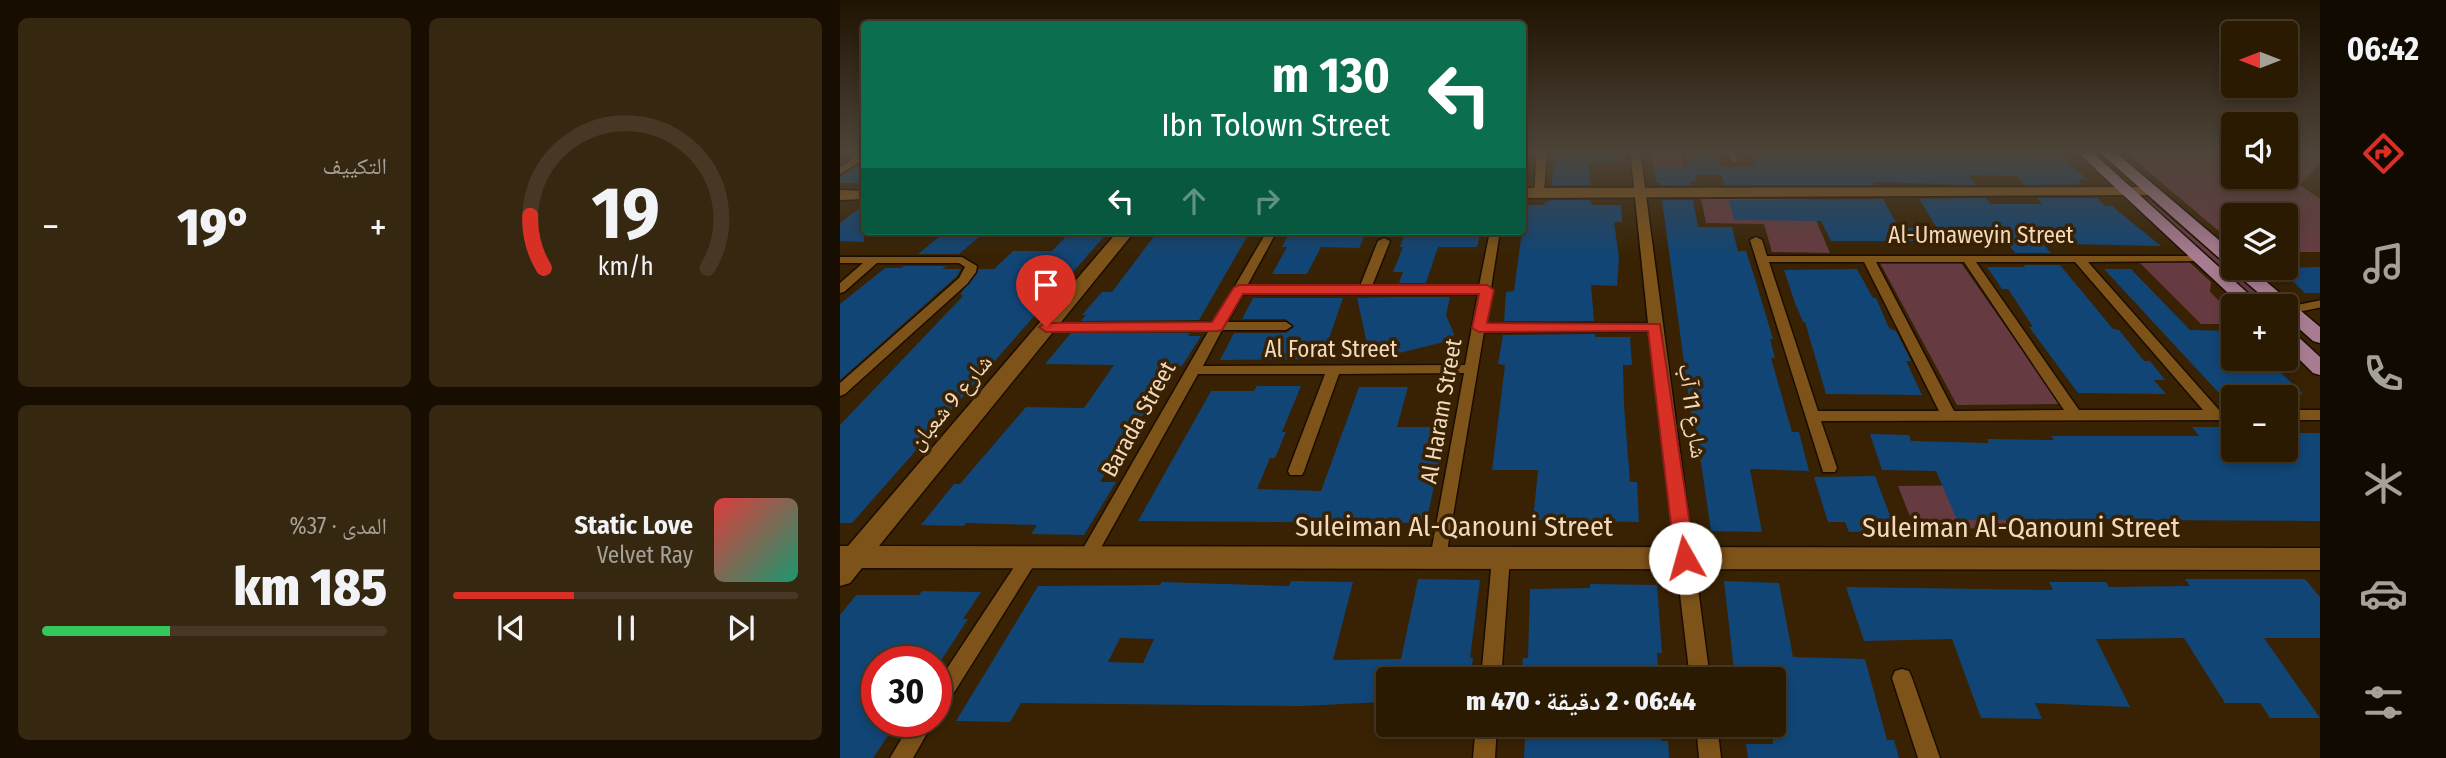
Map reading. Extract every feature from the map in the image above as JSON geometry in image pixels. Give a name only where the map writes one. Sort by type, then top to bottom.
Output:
[{"type":"main road","points":[[2121,185],[2240,294]]},
{"type":"main road","points":[[2145,185],[2221,251]]},
{"type":"main road","points":[[2254,280],[2270,294]]},
{"type":"main road","points":[[2298,317],[2317,332]]},
{"type":"main road","points":[[2298,347],[2320,368]]},
{"type":"street","name":"شارع 11 آب","points":[[1640,185],[1655,327],[1699,667]]},
{"type":"street","points":[[1531,193],[2153,192]]},
{"type":"street","points":[[840,195],[861,195]]},
{"type":"street","name":"شارع 9 شعبان","points":[[845,563],[1125,235]]},
{"type":"street","name":"Barada Street","points":[[1087,557],[1270,235]]},
{"type":"street","name":"Al Haram Street","points":[[1439,558],[1494,235]]},
{"type":"street","points":[[1365,290],[1384,240]]},
{"type":"street","points":[[1756,240],[1829,468]]},
{"type":"street","points":[[1868,258],[1948,415]]},
{"type":"street","points":[[1967,258],[2074,415]]},
{"type":"street","points":[[2078,258],[2215,415]]},
{"type":"street","name":"Al-Umaweyin Street","points":[[1762,259],[2200,258]]},
{"type":"street","points":[[840,289],[874,260]]},
{"type":"street","points":[[840,261],[962,260],[971,266],[963,281],[840,391]]},
{"type":"street","points":[[1239,290],[1487,290]]},
{"type":"street","points":[[1046,327],[1286,326]]},
{"type":"street","points":[[1479,328],[1655,327]]},
{"type":"street","name":"Al Forat Street","points":[[1192,370],[1471,369]]},
{"type":"street","points":[[1296,471],[1333,370]]},
{"type":"street","points":[[1812,416],[2221,415]]},
{"type":"street","points":[[2298,415],[2320,415]]},
{"type":"street","points":[[952,678],[1030,557]]},
{"type":"street","name":"Suleiman Al-Qanouni Street","points":[[845,563],[1030,557],[2320,559]]},
{"type":"street","points":[[1492,667],[1501,558]]},
{"type":"street","points":[[1902,678],[1928,758]]},
{"type":"street","points":[[901,758],[914,737]]},
{"type":"street","points":[[1484,758],[1486,737]]},
{"type":"street","points":[[1708,737],[1710,758]]},
{"type":"lane","points":[[2298,307],[2320,304]]},
{"type":"shaded area","points":[[2165,185],[2298,189],[2301,185],[2320,199],[2320,252],[2298,252],[2298,203],[2221,203],[2221,233]]},
{"type":"shaded area","points":[[1701,199],[1807,199],[1830,253],[1772,252],[1764,224],[1706,223]]},
{"type":"shaded area","points":[[2149,200],[2221,261],[2221,269],[2146,202]]},
{"type":"shaded area","points":[[2139,262],[2189,262],[2211,282],[2210,292],[2221,303],[2221,324],[2201,324]]},
{"type":"shaded area","points":[[1880,263],[1961,263],[2060,404],[1957,405]]},
{"type":"shaded area","points":[[2234,280],[2243,280],[2260,294],[2250,294]]},
{"type":"shaded area","points":[[1987,485],[2010,528],[1915,529],[1898,486]]},
{"type":"building","points":[[1986,198],[1990,204],[2042,204],[2037,198],[2097,198],[2106,206],[2112,206],[2161,246],[2044,245],[2051,253],[2015,253],[2006,241],[1831,241],[1821,221],[1734,220],[1729,200],[1883,199],[1899,228],[1937,228],[1919,199]]},
{"type":"building","points":[[1590,200],[1592,205],[1621,205],[1622,222],[1614,222],[1619,257],[1617,286],[1591,285],[1594,321],[1504,321],[1506,292],[1514,291],[1521,235],[1526,235],[1526,205],[1544,205],[1545,202]]},
{"type":"building","points":[[1662,200],[1693,200],[1698,227],[1732,227],[1738,251],[1746,251],[1755,279],[1773,339],[1770,339],[1775,358],[1771,358],[1792,432],[1799,432],[1809,471],[1750,469],[1762,532],[1711,531],[1695,422],[1692,422]]},
{"type":"building","points":[[861,207],[861,235],[864,235],[864,242],[840,241],[840,223]]},
{"type":"building","points":[[941,235],[981,235],[959,254],[918,254]]},
{"type":"building","points":[[1067,235],[1105,235],[852,523],[840,523],[840,425],[963,296],[960,294],[979,269],[994,269],[1013,251],[1052,251]]},
{"type":"building","points":[[1155,235],[1248,235],[1199,320],[1081,321],[1086,315],[1082,315],[1102,292],[1112,292]]},
{"type":"building","points":[[1288,235],[1365,235],[1359,248],[1321,247],[1307,274],[1272,274],[1287,247],[1282,247]]},
{"type":"building","points":[[1404,235],[1480,235],[1477,247],[1438,247],[1426,283],[1399,283],[1403,272],[1393,272],[1403,247],[1400,247]]},
{"type":"building","points":[[2024,265],[2060,265],[2113,329],[2119,330],[2144,361],[2150,361],[2165,380],[2154,380],[2166,394],[2078,393],[2029,327],[2033,327],[2008,289],[2002,289],[1987,267],[2025,267]]},
{"type":"building","points":[[947,266],[942,269],[961,269],[957,276],[840,380],[840,304],[885,268]]},
{"type":"building","points":[[2320,267],[2320,293],[2305,293],[2291,280],[2298,280],[2298,268]]},
{"type":"building","points":[[1857,269],[1873,298],[1876,298],[1889,328],[1896,331],[1911,361],[1906,361],[1922,395],[1826,394],[1805,322],[1795,303],[1784,270]]},
{"type":"building","points":[[2104,269],[2131,269],[2190,330],[2221,331],[2221,371],[2279,371],[2294,385],[2221,385],[2221,392],[2218,392]]},
{"type":"building","points":[[1450,297],[1446,315],[1454,334],[1452,340],[1395,354],[1394,348],[1369,353],[1357,298]]},
{"type":"building","points":[[1253,298],[1343,298],[1322,359],[1220,360],[1234,333],[1286,333],[1294,327],[1286,319],[1242,319]]},
{"type":"building","points":[[1071,333],[1190,333],[1188,336],[1201,336],[1182,366],[1174,366],[1100,482],[1116,482],[1084,535],[1031,534],[1037,525],[921,525],[954,484],[960,484],[1026,407],[1084,408],[1114,365],[1045,364]]},
{"type":"building","points":[[1595,334],[1595,337],[1630,337],[1632,365],[1623,365],[1624,406],[1630,482],[1637,482],[1639,522],[1533,520],[1538,470],[1492,470],[1505,365],[1498,364],[1503,335]]},
{"type":"building","points":[[1257,386],[1301,386],[1282,432],[1286,432],[1275,458],[1270,458],[1257,489],[1321,491],[1359,387],[1408,387],[1397,427],[1447,427],[1426,523],[1138,521],[1211,391],[1254,391]]},
{"type":"building","points":[[2192,427],[2221,427],[2221,462],[2298,462],[2298,433],[2320,433],[2320,521],[2131,520],[2138,532],[2117,532],[2109,519],[1957,520],[1936,471],[1882,470],[1870,434],[1909,435],[1911,441],[1989,443],[1987,439],[2054,440],[2051,436],[2199,436]]},
{"type":"building","points":[[1875,476],[1896,531],[1849,532],[1845,522],[1828,522],[1814,477]]},
{"type":"building","points":[[1418,579],[1480,580],[1470,658],[1473,658],[1472,667],[1376,667],[1376,702],[1303,706],[1021,703],[1010,722],[956,721],[1038,586],[1160,585],[1162,582],[1289,586],[1291,581],[1353,582],[1333,660],[1401,659]],"holes":[[[1120,638],[1154,639],[1143,663],[1108,662]]]},
{"type":"building","points":[[2185,579],[2305,579],[2320,597],[2320,638],[2264,638],[2320,718],[2270,718],[2260,703],[2225,703],[2184,638],[2096,639],[2130,707],[2035,703],[2042,719],[1981,718],[1952,639],[1864,641],[1846,587],[2053,590],[2049,582],[2106,582],[2109,587],[2190,586]]},
{"type":"building","points":[[1724,581],[1779,583],[1793,657],[1865,659],[1887,740],[1894,740],[1899,758],[1748,758],[1746,744],[1773,744],[1773,737],[1786,737],[1786,667],[1734,667]]},
{"type":"building","points":[[1590,584],[1657,585],[1662,653],[1657,653],[1658,667],[1522,667],[1523,658],[1528,658],[1530,589],[1590,588]]},
{"type":"building","points":[[922,591],[981,592],[963,619],[968,619],[950,646],[861,646],[861,737],[887,737],[873,758],[840,758],[840,615],[856,595],[919,595]]},
{"type":"building","points":[[1525,737],[1661,737],[1661,741],[1668,741],[1669,758],[1524,758]]},
{"type":"route","points":[[1046,327],[1217,327],[1239,290],[1487,290],[1479,328],[1655,327],[1685,558]]}]
